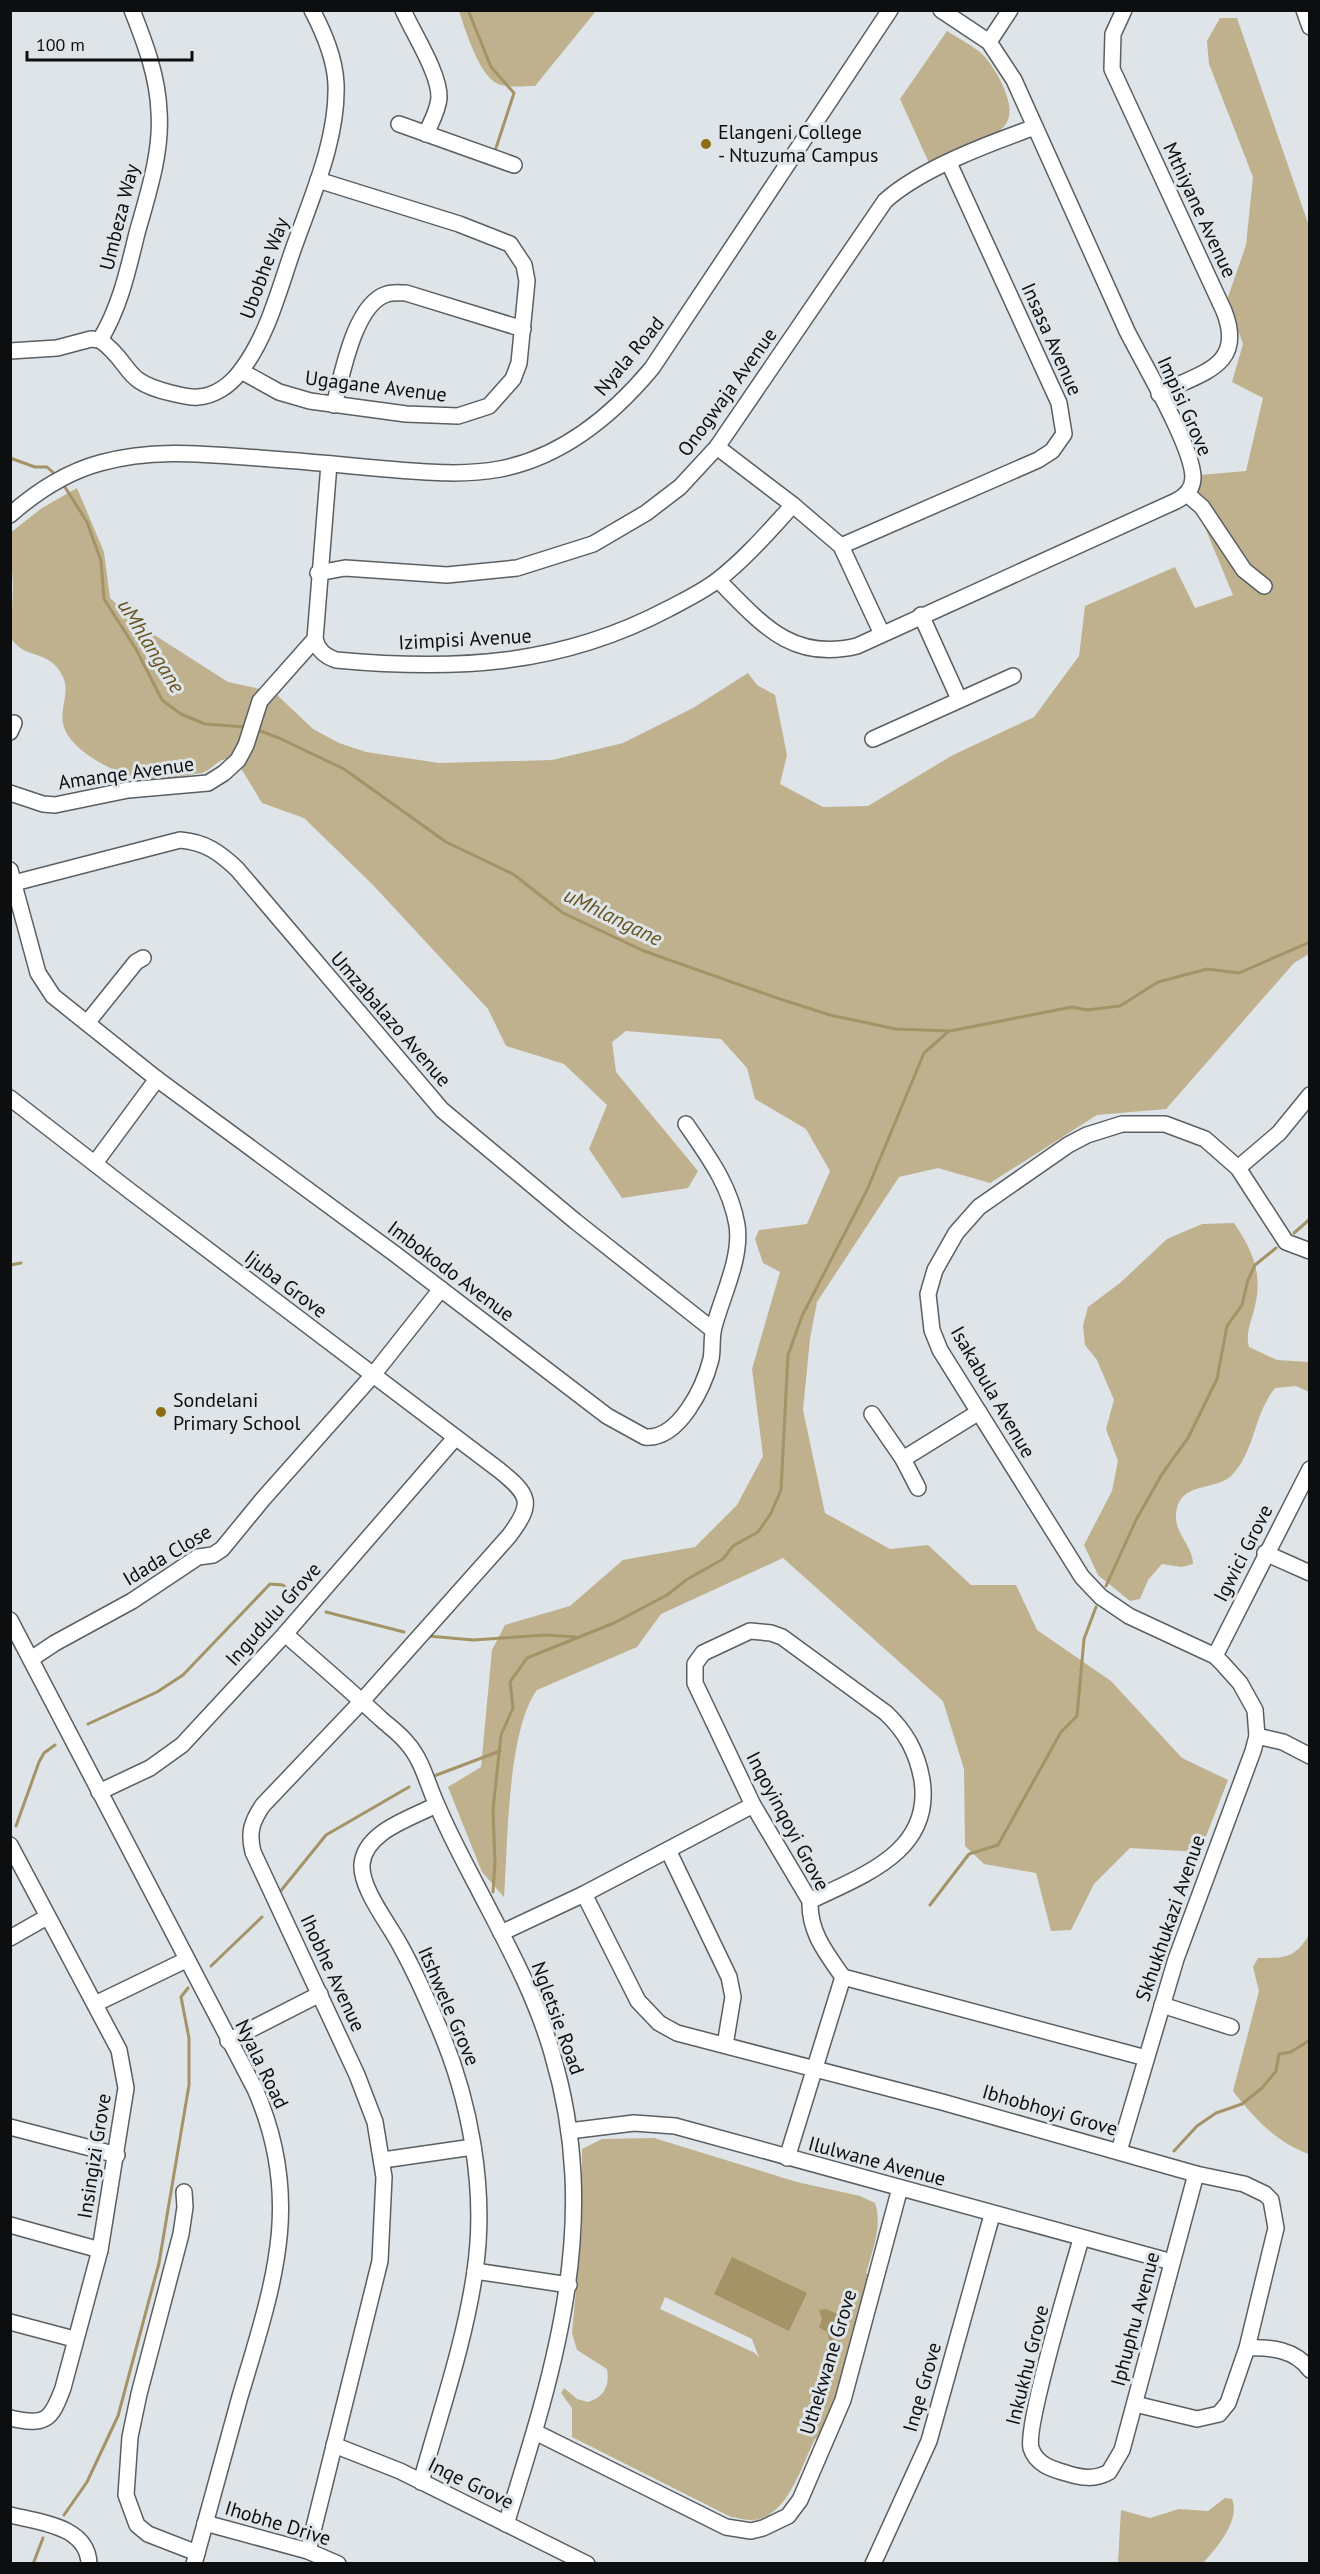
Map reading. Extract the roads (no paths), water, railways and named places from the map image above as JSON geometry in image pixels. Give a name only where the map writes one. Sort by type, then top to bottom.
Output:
[{"type":"street","name":"Umbeza Way","points":[[100,340],[114,315],[123,286],[158,140],[158,95],[150,61],[132,10]]},
{"type":"street","name":"Ubobhe Way","points":[[100,340],[139,383],[186,397],[201,397],[214,392],[228,384],[241,371],[265,329],[318,180],[333,120],[336,82],[329,47],[312,10]]},
{"type":"street","points":[[403,10],[433,74],[438,92],[438,106],[426,134]]},
{"type":"street","name":"Nyala Road","points":[[10,515],[52,484],[73,473],[118,458],[157,453],[230,456],[444,473],[492,470],[521,464],[550,452],[595,425],[634,390],[652,368],[890,10]]},
{"type":"street","name":"Impisi Grove","points":[[941,10],[989,42],[1014,80],[1189,459],[1193,476],[1187,494]]},
{"type":"street","points":[[989,42],[1010,10]]},
{"type":"street","name":"Mthiyane Avenue","points":[[1124,10],[1113,34],[1112,69],[1224,310],[1231,332],[1230,349],[1219,362],[1159,394]]},
{"type":"street","points":[[1304,10],[1310,27]]},
{"type":"street","points":[[399,124],[514,165]]},
{"type":"street","name":"Onogwaja Avenue","points":[[318,573],[345,568],[418,574],[468,574],[517,568],[557,557],[610,535],[646,513],[680,487],[717,447],[885,201],[908,184],[949,163],[1035,127]]},
{"type":"street","name":"Insasa Avenue","points":[[841,546],[1038,460],[1052,451],[1064,434],[1059,403],[949,163]]},
{"type":"street","name":"Ugagane Avenue","points":[[241,371],[292,397],[334,405],[458,417],[480,411],[498,398],[513,379],[519,363],[527,281],[524,265],[510,244],[459,224],[318,180]]},
{"type":"street","points":[[334,405],[357,328],[370,306],[387,294],[406,293],[523,329]]},
{"type":"street","points":[[10,351],[48,350],[91,339],[100,340]]},
{"type":"street","points":[[717,447],[793,505],[841,546],[882,634]]},
{"type":"street","points":[[315,639],[318,573],[329,464]]},
{"type":"street","points":[[718,580],[759,622],[778,636],[811,649],[839,651],[857,646],[1187,494],[1202,507],[1244,570],[1264,586]]},
{"type":"street","name":"Izimpisi Avenue","points":[[315,639],[317,646],[328,657],[392,665],[496,662],[536,658],[571,649],[649,620],[718,580],[793,505]]},
{"type":"street","points":[[921,615],[959,699]]},
{"type":"street","name":"Amanqe Avenue","points":[[10,793],[43,804],[55,805],[128,790],[208,783],[238,760],[251,731],[256,711],[265,696],[315,639]]},
{"type":"street","points":[[873,739],[1013,676]]},
{"type":"street","name":"Umzabalazo Avenue","points":[[12,877],[180,840],[202,843],[221,853],[442,1110],[575,1221],[713,1330]]},
{"type":"street","name":"Imbokodo Avenue","points":[[12,877],[41,979],[53,996],[156,1078],[441,1289],[607,1416],[645,1437],[666,1433],[695,1399],[712,1356],[713,1330],[737,1245],[737,1227],[730,1196],[719,1172],[686,1124]]},
{"type":"street","points":[[87,1023],[136,962],[143,958]]},
{"type":"street","points":[[95,1163],[156,1078]]},
{"type":"street","points":[[1238,1168],[1279,1133],[1310,1095]]},
{"type":"street","name":"Ijuba Grove","points":[[10,1098],[518,1486],[525,1494],[526,1508]]},
{"type":"street","name":"Isakabula Avenue","points":[[1249,1701],[1239,1683],[1215,1656],[1129,1616],[1089,1586],[1051,1530],[940,1350],[932,1330],[928,1294],[935,1270],[944,1252],[956,1233],[979,1207],[1068,1145],[1087,1135],[1122,1124],[1145,1122],[1188,1131],[1205,1139],[1238,1168],[1286,1242],[1310,1251]]},
{"type":"street","name":"Idada Close","points":[[31,1659],[54,1643],[132,1601],[198,1557],[213,1555],[222,1549],[263,1499],[373,1375],[441,1289]]},
{"type":"street","points":[[903,1459],[979,1412]]},
{"type":"street","points":[[872,1414],[903,1459],[918,1488]]},
{"type":"street","name":"Ingudulu Grove","points":[[99,1792],[150,1768],[182,1745],[285,1634],[455,1438]]},
{"type":"street","name":"Igwici Grove","points":[[1215,1656],[1310,1469]]},
{"type":"street","name":"Ihobhe Avenue","points":[[308,2551],[380,2261],[385,2211],[383,2160],[375,2122],[357,2074],[253,1852],[250,1830],[263,1805],[362,1701],[509,1536],[526,1508]]},
{"type":"street","points":[[1265,1554],[1310,1574]]},
{"type":"street","name":"Nyala Road","points":[[10,1620],[255,2089],[269,2126],[281,2186],[281,2230],[274,2274],[195,2558]]},
{"type":"street","name":"Inqoyinqoyi Grove","points":[[810,1901],[878,1868],[912,1835],[920,1822],[923,1804],[920,1767],[913,1746],[901,1727],[886,1713],[782,1638],[771,1633],[750,1631],[739,1634],[703,1653],[695,1664],[695,1683],[753,1805],[810,1901],[810,1914],[816,1937],[843,1977]]},
{"type":"street","name":"Ngletsie Road","points":[[285,1634],[407,1743],[423,1767],[436,1805],[527,1985],[552,2052],[569,2131],[575,2209],[569,2285],[558,2346],[536,2432],[506,2524]]},
{"type":"street","name":"Skhukhukazi Avenue","points":[[1119,2151],[1162,2005],[1257,1736],[1255,1710],[1249,1701]]},
{"type":"street","points":[[1257,1736],[1283,1742],[1310,1756]]},
{"type":"street","name":"Itshwele Grove","points":[[421,2482],[462,2330],[475,2271],[478,2205],[473,2147],[453,2062],[401,1947],[365,1881],[362,1867],[368,1846],[378,1835],[436,1805]]},
{"type":"street","points":[[501,1933],[584,1894],[753,1805]]},
{"type":"street","name":"Insingizi Grove","points":[[10,1845],[119,2050],[126,2088],[100,2250],[74,2339],[63,2388],[56,2406],[45,2420],[33,2423],[10,2418]]},
{"type":"street","points":[[668,1850],[723,1959],[732,1987],[732,2010],[725,2045]]},
{"type":"street","name":"Ibhobhoyi Grove","points":[[584,1894],[629,1986],[646,2012],[677,2033],[1258,2189],[1271,2200],[1276,2213],[1274,2239],[1247,2348],[1235,2390],[1228,2403],[1219,2414],[1197,2419],[1135,2404]]},
{"type":"street","points":[[10,1938],[47,1917]]},
{"type":"street","points":[[95,2004],[186,1960]]},
{"type":"street","points":[[787,2157],[814,2069],[834,2014],[843,1977],[1146,2058]]},
{"type":"street","points":[[228,2041],[320,1995]]},
{"type":"street","points":[[1162,2005],[1231,2027]]},
{"type":"street","name":"Ilulwane Avenue","points":[[569,2131],[634,2123],[660,2124],[1172,2262]]},
{"type":"street","points":[[10,2127],[117,2155]]},
{"type":"street","points":[[383,2160],[473,2147]]},
{"type":"street","name":"Iphuphu Avenue","points":[[1109,2472],[1122,2450],[1196,2174]]},
{"type":"street","name":"Uthekwane Grove","points":[[536,2432],[726,2527],[751,2531],[788,2516],[800,2500],[840,2408],[900,2188]]},
{"type":"street","points":[[184,2192],[185,2206],[181,2234],[130,2437],[126,2495],[137,2525],[147,2534],[195,2558]]},
{"type":"street","name":"Inqe Grove","points":[[873,2564],[930,2440],[992,2215]]},
{"type":"street","points":[[10,2225],[100,2250]]},
{"type":"street","name":"Inkukhu Grove","points":[[1081,2239],[1036,2410],[1030,2444],[1035,2457],[1051,2469],[1091,2478],[1109,2472]]},
{"type":"street","points":[[475,2271],[569,2285]]},
{"type":"street","points":[[10,2322],[74,2339]]},
{"type":"street","points":[[1247,2348],[1274,2347],[1290,2354],[1310,2370]]},
{"type":"street","name":"Inqe Grove","points":[[334,2445],[365,2456],[421,2482],[587,2564]]},
{"type":"street","points":[[10,2515],[67,2531],[78,2537],[88,2551],[89,2564]]},
{"type":"street","name":"Ihobhe Drive","points":[[205,2523],[308,2551],[338,2564]]},
{"type":"waterway","points":[[468,10],[491,67],[514,93],[496,148]]},
{"type":"waterway","name":"uMhlangane","points":[[10,458],[35,467],[47,467],[57,476]]},
{"type":"waterway","name":"uMhlangane","points":[[63,484],[87,522],[101,561],[104,599],[136,649],[162,700],[181,714],[205,724],[246,727]]},
{"type":"waterway","name":"uMhlangane","points":[[255,729],[344,769],[446,842],[513,874],[563,913],[644,951],[830,1015],[896,1029],[950,1031],[1072,1007],[1087,1010],[1120,1006],[1158,982],[1207,969],[1239,973],[1310,942]]},
{"type":"waterway","points":[[493,1892],[495,1863],[493,1810],[501,1735],[513,1708],[510,1682],[527,1658],[614,1623],[667,1595],[686,1580],[723,1559],[733,1546],[758,1532],[771,1513],[781,1490],[788,1355],[802,1316],[867,1190],[924,1053],[949,1031]]},
{"type":"waterway","points":[[1294,1233],[1310,1219]]},
{"type":"waterway","points":[[1106,1586],[1136,1520],[1162,1474],[1188,1438],[1217,1379],[1227,1326],[1242,1305],[1248,1280],[1255,1265],[1276,1248]]},
{"type":"waterway","points":[[10,1265],[21,1263]]},
{"type":"waterway","points":[[88,1724],[157,1692],[183,1675],[270,1584],[283,1585],[292,1593]]},
{"type":"waterway","points":[[930,1905],[969,1854],[998,1845],[1061,1732],[1077,1716],[1084,1639],[1096,1607]]},
{"type":"waterway","points":[[326,1612],[404,1632]]},
{"type":"waterway","points":[[428,1636],[473,1640],[546,1635],[576,1637]]},
{"type":"waterway","points":[[16,1826],[39,1762],[44,1753],[55,1745]]},
{"type":"waterway","points":[[434,1776],[500,1751]]},
{"type":"waterway","points":[[279,1893],[326,1835],[409,1787]]},
{"type":"waterway","points":[[211,1966],[262,1917]]},
{"type":"waterway","points":[[64,2515],[87,2482],[118,2416],[159,2263],[189,2085],[189,2038],[181,1997],[188,1988]]},
{"type":"waterway","points":[[1174,2151],[1197,2126],[1216,2113],[1242,2104],[1262,2088],[1276,2071],[1279,2054],[1291,2052],[1310,2040]]},
{"type":"waterway","points":[[33,2564],[43,2538]]},
{"type":"place","name":"Elangeni College - Ntuzuma Campus","points":[[706,144]]},
{"type":"place","name":"Sondelani Primary School","points":[[161,1412]]}]
